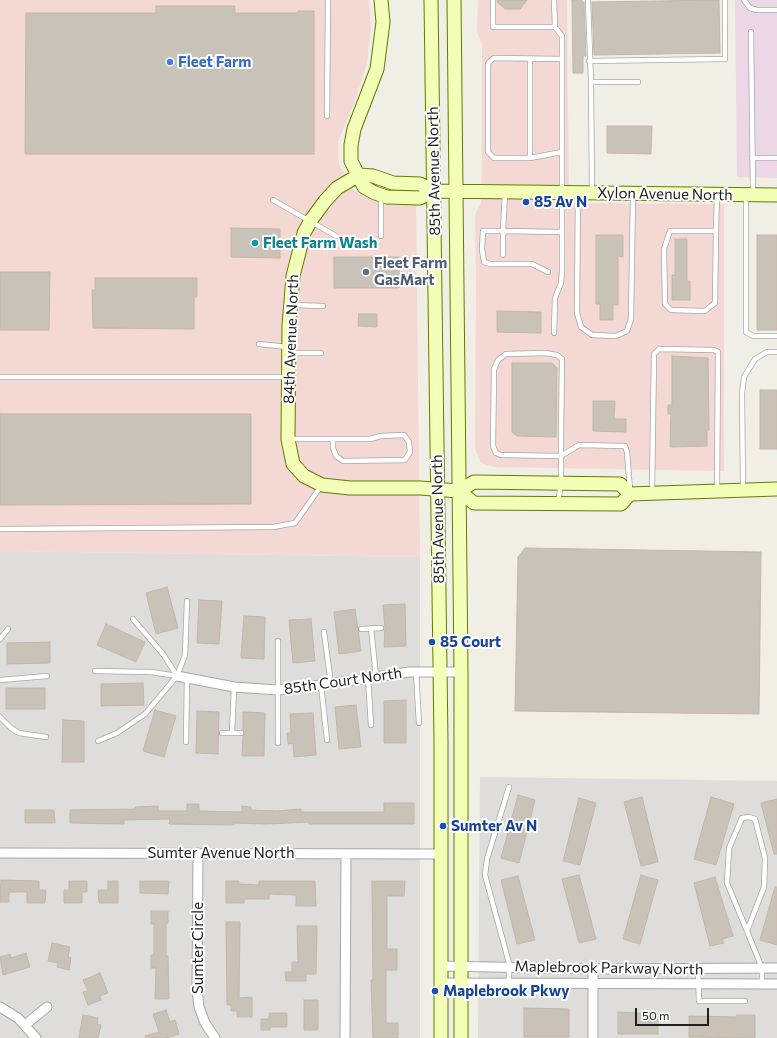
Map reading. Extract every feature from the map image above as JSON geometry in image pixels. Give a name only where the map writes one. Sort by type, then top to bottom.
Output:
[{"type":"main road","points":[[381,0],[383,22],[377,69],[354,129],[351,145],[351,161],[364,186],[381,195],[387,197],[420,198],[434,191]]},
{"type":"main road","name":"85th Avenue North","points":[[431,0],[440,672],[441,1038]]},
{"type":"main road","name":"85th Avenue North","points":[[454,0],[461,672],[461,1038]]},
{"type":"main road","points":[[359,175],[373,176],[393,183],[420,184],[434,191]]},
{"type":"main road","name":"84th Avenue North","points":[[322,485],[304,476],[293,464],[288,439],[290,305],[293,276],[297,253],[304,233],[311,220],[324,201],[337,188],[359,175]]},
{"type":"main road","name":"Xylon Avenue North","points":[[434,191],[578,194],[777,195]]},
{"type":"main road","points":[[322,485],[350,488],[459,491],[474,482],[620,484],[630,494]]},
{"type":"main road","points":[[459,491],[474,503],[621,504],[630,494],[777,489]]},
{"type":"street","name":"85th Court North","points":[[177,676],[234,687],[278,690],[331,684],[416,671],[461,672]]},
{"type":"street","name":"Sumter Avenue North","points":[[0,853],[441,854]]},
{"type":"street","name":"Sumter Circle","points":[[198,853],[197,990],[199,1007],[205,1023],[215,1038]]},
{"type":"street","points":[[345,1038],[346,854]]},
{"type":"street","name":"Maplebrook Parkway North","points":[[440,966],[593,969],[777,968]]},
{"type":"street","points":[[593,969],[593,1038]]},
{"type":"street","name":"Maplebrook Parkway North","points":[[440,983],[777,984]]},
{"type":"street","points":[[0,1007],[18,1018],[36,1038]]},
{"type":"street","points":[[25,1025],[47,1007]]},
{"type":"lane","points":[[328,0],[328,116]]},
{"type":"lane","points":[[493,0],[493,27],[555,27]]},
{"type":"lane","points":[[554,0],[555,27],[562,36],[561,283],[555,298],[554,333]]},
{"type":"lane","points":[[588,0],[592,194]]},
{"type":"lane","points":[[589,61],[725,58],[725,0]]},
{"type":"lane","points":[[744,0],[750,8],[757,10],[777,10]]},
{"type":"lane","points":[[751,32],[752,158],[746,332],[753,336],[777,336]]},
{"type":"lane","points":[[562,58],[494,58],[488,64],[488,152],[494,158],[530,158],[562,152]]},
{"type":"lane","points":[[530,59],[530,158]]},
{"type":"lane","points":[[590,82],[638,82]]},
{"type":"lane","points":[[752,158],[777,158]]},
{"type":"lane","points":[[502,255],[505,192]]},
{"type":"lane","points":[[578,194],[577,313],[581,327],[592,335],[616,336],[627,330],[631,319],[633,194]]},
{"type":"lane","points":[[381,195],[382,236]]},
{"type":"lane","points":[[716,231],[670,231],[664,249],[665,304],[672,310],[705,311],[715,303],[717,195]]},
{"type":"lane","points":[[273,200],[311,220],[336,236]]},
{"type":"lane","points":[[548,272],[532,264],[490,264],[484,262],[482,249],[483,231],[562,232]]},
{"type":"lane","points":[[290,305],[323,306]]},
{"type":"lane","points":[[259,344],[289,350],[321,353]]},
{"type":"lane","points":[[652,493],[654,354],[659,349],[714,350],[718,352],[716,492]]},
{"type":"lane","points":[[743,491],[742,394],[744,377],[755,359],[767,352],[777,352]]},
{"type":"lane","points":[[558,503],[561,483],[561,456],[562,360],[557,355],[545,353],[506,354],[498,360],[494,369],[493,446],[496,452],[501,455],[561,456],[579,445],[624,446],[627,452],[630,494]]},
{"type":"lane","points":[[0,376],[288,376]]},
{"type":"lane","points":[[288,439],[333,439],[370,439],[381,436],[404,436],[409,442],[410,452],[405,460],[343,461],[336,456],[333,448],[333,439]]},
{"type":"lane","points":[[0,529],[273,527],[295,523],[322,485]]},
{"type":"lane","points":[[98,741],[117,733],[145,714],[177,676],[186,655],[187,601]]},
{"type":"lane","points":[[133,619],[163,654],[177,676]]},
{"type":"lane","points":[[371,725],[372,628]]},
{"type":"lane","points":[[361,629],[381,628]]},
{"type":"lane","points":[[0,639],[8,629]]},
{"type":"lane","points":[[324,632],[331,684]]},
{"type":"lane","points":[[278,641],[278,743]]},
{"type":"lane","points":[[95,671],[151,672],[177,676]]},
{"type":"lane","points":[[416,671],[419,723]]},
{"type":"lane","points":[[0,680],[47,676]]},
{"type":"lane","points":[[186,742],[187,678]]},
{"type":"lane","points":[[321,685],[327,740]]},
{"type":"lane","points":[[232,733],[234,687]]},
{"type":"lane","points":[[0,717],[19,733],[46,737]]},
{"type":"lane","points":[[222,733],[241,733]]},
{"type":"lane","points":[[509,787],[487,859],[485,875],[509,967],[509,983]]},
{"type":"lane","points":[[747,931],[764,888],[765,858],[755,820],[749,817],[742,818],[729,848],[727,883],[762,968],[762,984]]},
{"type":"lane","points":[[698,969],[699,1001],[745,1002]]},
{"type":"shaded area","points":[[0,0],[369,0],[371,26],[367,63],[356,98],[338,142],[339,164],[354,191],[371,200],[393,205],[416,205],[420,557],[0,551]]},
{"type":"shaded area","points":[[478,0],[567,0],[569,203],[724,204],[724,471],[494,467],[481,463],[475,449],[475,215],[481,203],[482,162],[482,45],[477,31]]},
{"type":"shaded area","points":[[735,0],[777,0],[777,178],[737,177]]},
{"type":"shaded area","points":[[0,551],[420,557],[420,1038],[0,1038]]},
{"type":"shaded area","points":[[480,777],[777,781],[777,1038],[478,1038]]},
{"type":"building","points":[[497,0],[527,0],[520,9],[505,9],[497,2]]},
{"type":"building","points":[[572,0],[582,0],[582,2],[584,2],[586,56],[583,56],[583,73],[573,73]]},
{"type":"building","points":[[719,0],[720,53],[594,55],[592,2]]},
{"type":"building","name":"Fleet Farm","points":[[156,6],[235,6],[235,13],[296,13],[298,11],[314,11],[314,154],[25,154],[26,13],[156,13]]},
{"type":"building","points":[[607,126],[652,126],[651,154],[607,153]]},
{"type":"building","name":"Fleet Farm Wash","points":[[231,228],[280,229],[280,258],[231,257]]},
{"type":"building","points":[[596,235],[623,235],[623,257],[618,256],[618,305],[613,305],[613,320],[600,320],[600,304],[596,304]]},
{"type":"building","points":[[757,235],[777,235],[777,330],[757,330]]},
{"type":"building","points":[[675,239],[687,239],[687,281],[690,281],[690,300],[672,300],[672,275],[675,275]]},
{"type":"building","name":"Fleet Farm GasMart","points":[[334,257],[399,257],[399,288],[334,288]]},
{"type":"building","points":[[0,272],[50,272],[49,330],[0,330]]},
{"type":"building","points":[[95,278],[197,278],[197,297],[194,297],[194,329],[93,328],[92,290],[95,290]]},
{"type":"building","points":[[497,311],[541,312],[541,333],[497,332]]},
{"type":"building","name":"Fleet Farm GasMart","points":[[359,314],[377,314],[377,327],[358,326]]},
{"type":"building","points":[[672,356],[708,358],[709,430],[707,430],[707,446],[670,447],[671,414],[668,414],[668,405],[672,405]]},
{"type":"building","points":[[512,363],[552,363],[557,368],[556,437],[517,436],[512,432]]},
{"type":"building","points":[[760,390],[777,390],[777,449],[760,449]]},
{"type":"building","points":[[593,401],[615,401],[614,419],[626,419],[626,432],[593,431]]},
{"type":"building","points":[[0,414],[251,414],[251,504],[0,505]]},
{"type":"building","points":[[525,548],[761,552],[759,714],[515,711],[518,557]]},
{"type":"building","points":[[167,587],[178,628],[156,634],[146,593]]},
{"type":"building","points":[[199,600],[222,601],[219,644],[197,643]]},
{"type":"building","points":[[405,604],[406,646],[384,647],[385,628],[383,605]]},
{"type":"building","points":[[355,609],[361,651],[339,654],[334,612]]},
{"type":"building","points":[[244,616],[265,617],[264,659],[241,658]]},
{"type":"building","points":[[311,619],[315,661],[293,663],[289,620]]},
{"type":"building","points":[[106,624],[145,642],[136,662],[97,645]]},
{"type":"building","points":[[50,642],[50,663],[7,664],[7,643]]},
{"type":"building","points":[[143,683],[144,705],[101,706],[101,684]]},
{"type":"building","points":[[6,688],[45,688],[45,709],[6,709]]},
{"type":"building","points":[[406,700],[406,743],[384,743],[384,701]]},
{"type":"building","points":[[356,705],[361,747],[339,749],[335,707]]},
{"type":"building","points":[[155,710],[176,716],[164,757],[143,751]]},
{"type":"building","points":[[197,711],[219,712],[218,754],[196,753]]},
{"type":"building","points":[[243,712],[265,713],[264,756],[242,756],[243,736],[245,733],[243,730]]},
{"type":"building","points":[[313,713],[316,755],[294,757],[293,743],[288,744],[287,733],[291,733],[290,714]]},
{"type":"building","points":[[63,720],[84,721],[84,762],[62,762]]},
{"type":"building","points":[[518,795],[535,800],[519,863],[501,858]]},
{"type":"building","points":[[642,797],[658,862],[641,866],[624,802]]},
{"type":"building","points":[[711,797],[734,804],[716,865],[694,859]]},
{"type":"building","points":[[579,798],[596,803],[580,865],[563,861]]},
{"type":"building","points":[[777,799],[777,854],[774,854],[761,803]]},
{"type":"building","points":[[384,803],[414,803],[414,824],[309,824],[309,822],[267,824],[234,823],[234,825],[169,824],[170,819],[124,820],[124,824],[70,823],[70,810],[135,809],[135,807],[158,806],[158,811],[187,811],[187,804],[199,804],[199,811],[242,812],[242,806],[251,807],[251,810],[276,811],[301,809],[301,812],[384,812]]},
{"type":"building","points":[[25,810],[54,810],[55,823],[25,823]]},
{"type":"building","points":[[579,875],[596,939],[579,943],[562,879]]},
{"type":"building","points":[[641,875],[658,880],[640,944],[623,939]]},
{"type":"building","points":[[518,876],[535,940],[517,944],[501,880]]},
{"type":"building","points":[[715,877],[733,936],[722,939],[724,943],[710,946],[694,883]]},
{"type":"building","points":[[1,880],[39,881],[39,890],[46,890],[45,903],[27,903],[27,892],[9,892],[9,902],[0,902]]},
{"type":"building","points":[[69,881],[87,881],[87,892],[82,892],[82,903],[64,903],[64,890],[69,890]]},
{"type":"building","points":[[108,881],[118,881],[118,903],[99,903],[98,890],[108,890]]},
{"type":"building","points":[[140,881],[169,881],[168,894],[140,893]]},
{"type":"building","points":[[226,881],[239,881],[239,884],[259,885],[259,881],[315,881],[316,906],[296,906],[296,895],[269,894],[269,899],[244,899],[244,903],[226,903]]},
{"type":"building","points":[[372,881],[405,881],[404,896],[387,896],[387,949],[397,949],[397,970],[386,970],[386,1023],[398,1023],[398,1038],[373,1038],[371,980],[373,980]]},
{"type":"building","points":[[775,887],[777,887],[777,945],[760,940]]},
{"type":"building","points":[[151,911],[168,911],[168,923],[166,923],[166,956],[168,956],[169,999],[155,999],[156,968],[151,968],[151,955],[154,955],[154,924],[151,924]]},
{"type":"building","points":[[226,922],[240,922],[239,998],[252,997],[252,1017],[237,1017],[237,1011],[231,1011],[231,1005],[227,1005]]},
{"type":"building","points":[[297,926],[317,926],[316,974],[306,974],[306,981],[286,981],[285,972],[292,972],[292,962],[298,962]]},
{"type":"building","points":[[52,943],[70,947],[68,957],[71,958],[69,970],[57,967],[58,963],[48,961]]},
{"type":"building","points":[[26,953],[30,967],[3,975],[0,957],[10,954],[11,958]]},
{"type":"building","points":[[100,973],[108,993],[100,996],[101,1000],[88,1005],[83,992],[88,991],[83,980]]},
{"type":"building","points":[[304,1000],[318,1000],[318,1030],[304,1030]]},
{"type":"building","points":[[524,1008],[569,1009],[569,1037],[524,1037]]},
{"type":"building","points":[[166,1010],[170,1022],[175,1020],[179,1034],[166,1038],[145,1038],[145,1036],[159,1032],[153,1014]]},
{"type":"building","points":[[618,1012],[658,1014],[658,1034],[618,1034]]},
{"type":"building","points":[[269,1013],[287,1013],[287,1027],[270,1027],[270,1030],[261,1030],[261,1019],[269,1019]]},
{"type":"building","points":[[83,1015],[98,1018],[97,1024],[101,1025],[98,1038],[79,1038]]},
{"type":"building","points":[[737,1015],[755,1015],[755,1038],[689,1037],[689,1016],[737,1017]]},
{"type":"place","name":"Fleet Farm","points":[[170,62]]},
{"type":"place","name":"85 Av N","points":[[526,202]]},
{"type":"place","name":"Fleet Farm Wash","points":[[255,243]]},
{"type":"place","name":"Fleet Farm GasMart","points":[[366,272]]},
{"type":"place","name":"85 Court","points":[[432,642]]},
{"type":"place","name":"Sumter Av N","points":[[443,826]]},
{"type":"place","name":"Maplebrook Pkwy","points":[[435,991]]}]
